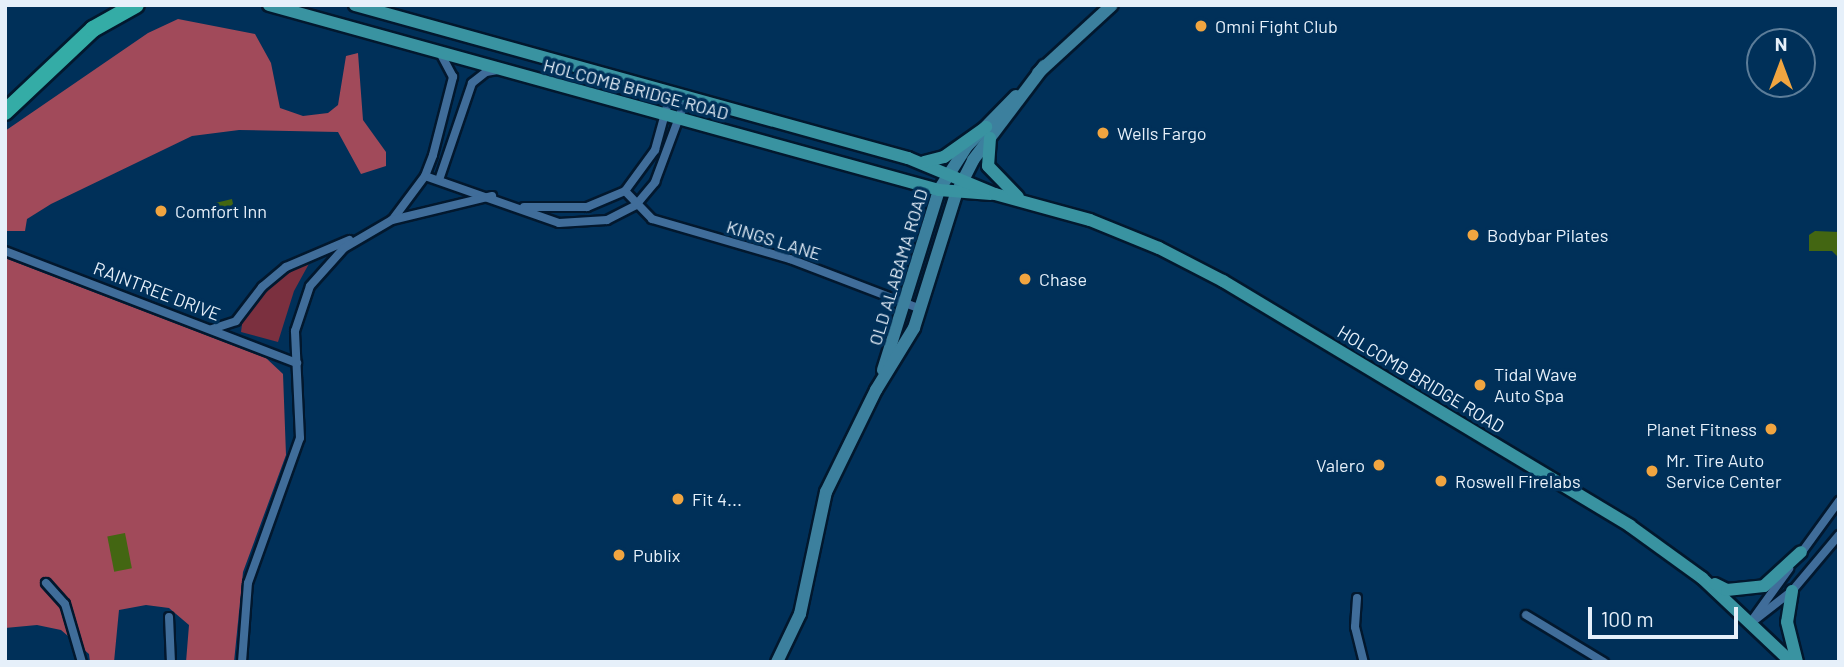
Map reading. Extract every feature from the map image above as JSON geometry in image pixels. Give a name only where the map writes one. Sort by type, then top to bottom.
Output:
[{"type":"highway","points":[[5,112],[86,35],[136,5]]},
{"type":"main road","name":"HOLCOMB BRIDGE ROAD","points":[[270,5],[939,191],[995,194]]},
{"type":"main road","name":"HOLCOMB BRIDGE ROAD","points":[[355,5],[923,163],[950,172],[995,194],[1107,226],[1215,277],[1593,502],[1702,578],[1791,662]]},
{"type":"main road","points":[[923,163],[944,157],[988,133],[988,166],[1020,200]]},
{"type":"main road","points":[[1702,578],[1727,590],[1764,586],[1801,552]]},
{"type":"main road","points":[[1792,591],[1787,622],[1797,662]]},
{"type":"street","name":"OLD ALABAMA ROAD","points":[[777,662],[800,614],[827,492],[876,390],[906,304],[939,191],[950,172],[988,133],[1044,66],[1112,5]]},
{"type":"street","points":[[392,220],[425,176],[452,86],[452,70],[439,52]]},
{"type":"street","points":[[439,180],[472,83],[486,72],[502,70]]},
{"type":"street","points":[[425,176],[524,207],[587,207],[625,191],[649,162],[671,92]]},
{"type":"street","points":[[524,207],[538,218],[576,225],[607,220],[636,205],[663,168],[687,96]]},
{"type":"street","name":"OLD ALABAMA ROAD","points":[[876,390],[905,346],[921,309],[956,194],[988,133]]},
{"type":"street","name":"KINGS LANE","points":[[625,191],[652,219],[790,259],[921,309]]},
{"type":"street","points":[[210,329],[236,321],[262,287],[286,267],[362,236],[392,220],[492,196]]},
{"type":"street","points":[[242,662],[248,583],[300,438],[295,331],[310,286],[325,264],[362,236]]},
{"type":"street","name":"RAINTREE DRIVE","points":[[5,251],[297,363]]},
{"type":"street","points":[[1750,623],[1839,501]]},
{"type":"street","points":[[1750,623],[1792,591],[1839,536]]},
{"type":"street","points":[[46,583],[65,604],[82,662]]},
{"type":"street","points":[[1357,598],[1355,627],[1364,662]]},
{"type":"street","points":[[1526,615],[1604,662]]},
{"type":"street","points":[[169,617],[171,662]]},
{"type":"shaded area","points":[[178,19],[255,34],[271,63],[280,108],[303,116],[328,113],[338,105],[346,56],[358,53],[363,120],[386,152],[386,166],[361,174],[338,132],[239,130],[192,136],[51,204],[27,219],[25,231],[5,231],[5,131],[148,33]]},
{"type":"shaded area","points":[[232,199],[234,209],[215,216],[211,204]]},
{"type":"shaded area","points":[[1815,231],[1839,232],[1839,258],[1832,251],[1809,251],[1809,235]]},
{"type":"shaded area","points":[[5,258],[266,358],[283,374],[286,455],[243,572],[234,662],[186,662],[189,625],[169,608],[146,605],[119,610],[114,662],[90,662],[89,654],[61,630],[37,625],[5,628]]},
{"type":"shaded area","points":[[311,260],[294,291],[278,342],[241,332],[243,317],[267,286]]},
{"type":"shaded area","points":[[125,533],[132,568],[114,572],[107,536]]},
{"type":"place","name":"Omni Fight Club","points":[[1201,26]]},
{"type":"place","name":"Wells Fargo","points":[[1103,133]]},
{"type":"place","name":"Comfort Inn","points":[[161,211]]},
{"type":"place","name":"Bodybar Pilates","points":[[1473,235]]},
{"type":"place","name":"Chase","points":[[1025,279]]},
{"type":"place","name":"Tidal Wave Auto Spa","points":[[1480,385]]},
{"type":"place","name":"Planet Fitness","points":[[1771,429]]},
{"type":"place","name":"Valero","points":[[1379,465]]},
{"type":"place","name":"Mr. Tire Auto Service Center","points":[[1652,471]]},
{"type":"place","name":"Roswell Firelabs","points":[[1441,481]]},
{"type":"place","name":"Fit 4...","points":[[678,499]]},
{"type":"place","name":"Publix","points":[[619,555]]}]
